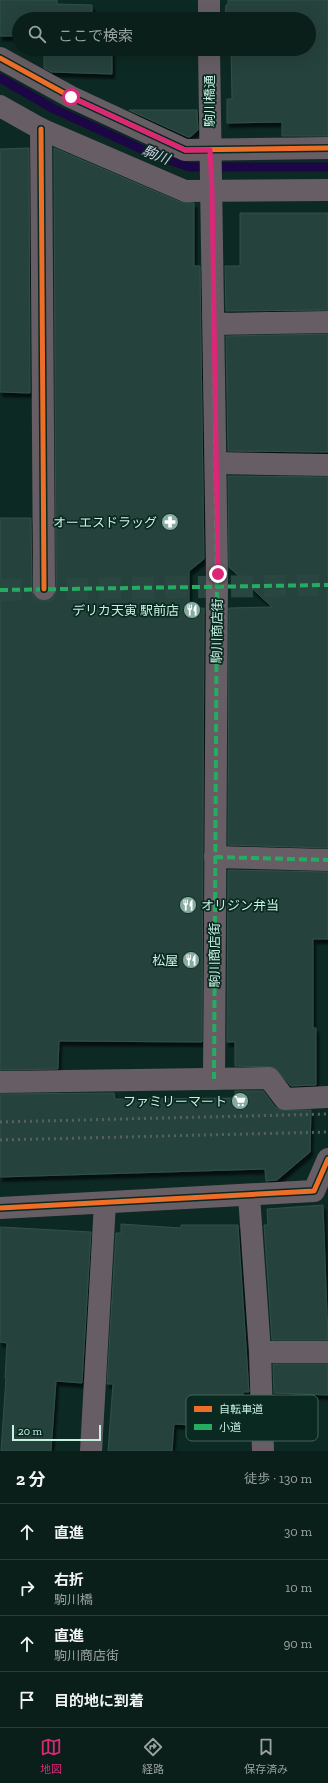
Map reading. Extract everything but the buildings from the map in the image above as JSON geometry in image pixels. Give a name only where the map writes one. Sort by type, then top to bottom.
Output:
[{"type":"street","points":[[209,0],[209,12]]},
{"type":"street","name":"駒川橋通","points":[[209,56],[212,187]]},
{"type":"street","points":[[0,58],[71,97],[185,150],[210,151],[328,148]]},
{"type":"street","points":[[0,106],[41,129],[185,191],[212,187],[328,190]]},
{"type":"street","points":[[41,129],[44,589]]},
{"type":"street","name":"駒川商店街","points":[[212,187],[218,574],[214,857],[214,1079]]},
{"type":"street","points":[[214,324],[328,322]]},
{"type":"street","points":[[216,463],[328,465]]},
{"type":"street","points":[[214,857],[328,860]]},
{"type":"street","points":[[0,1082],[270,1078],[285,1099],[328,1097]]},
{"type":"street","points":[[0,1208],[314,1192],[328,1159]]},
{"type":"street","points":[[249,1196],[260,1352],[261,1395]]},
{"type":"street","points":[[90,1451],[104,1203]]},
{"type":"street","points":[[260,1352],[328,1352]]},
{"type":"street","points":[[263,1441],[263,1451]]},
{"type":"waterway","name":"駒川","points":[[0,78],[54,109],[150,153],[189,167],[328,167]]},
{"type":"tunnel","points":[[0,590],[328,585]]},
{"type":"railway","points":[[0,1122],[328,1114]]},
{"type":"railway","points":[[0,1140],[328,1132]]},
{"type":"marked path","points":[[212,184],[217,574],[214,1079]]},
{"type":"marked path","points":[[0,590],[328,585]]},
{"type":"marked path","points":[[215,857],[328,860]]},
{"type":"cycle path","points":[[0,58],[71,97],[185,150],[328,148]]},
{"type":"cycle path","points":[[41,129],[44,589]]},
{"type":"cycle path","points":[[0,1208],[314,1191],[328,1159]]},
{"type":"place","name":"オーエスドラッグ","points":[[170,522]]},
{"type":"place","name":"デリカ天寅 駅前店","points":[[192,610]]},
{"type":"place","name":"オリジン弁当","points":[[188,905]]},
{"type":"place","name":"松屋","points":[[191,960]]},
{"type":"place","name":"ファミリーマート","points":[[240,1101]]},
{"type":"route","points":[[71,97],[185,150],[210,150],[212,190],[218,574]]}]
